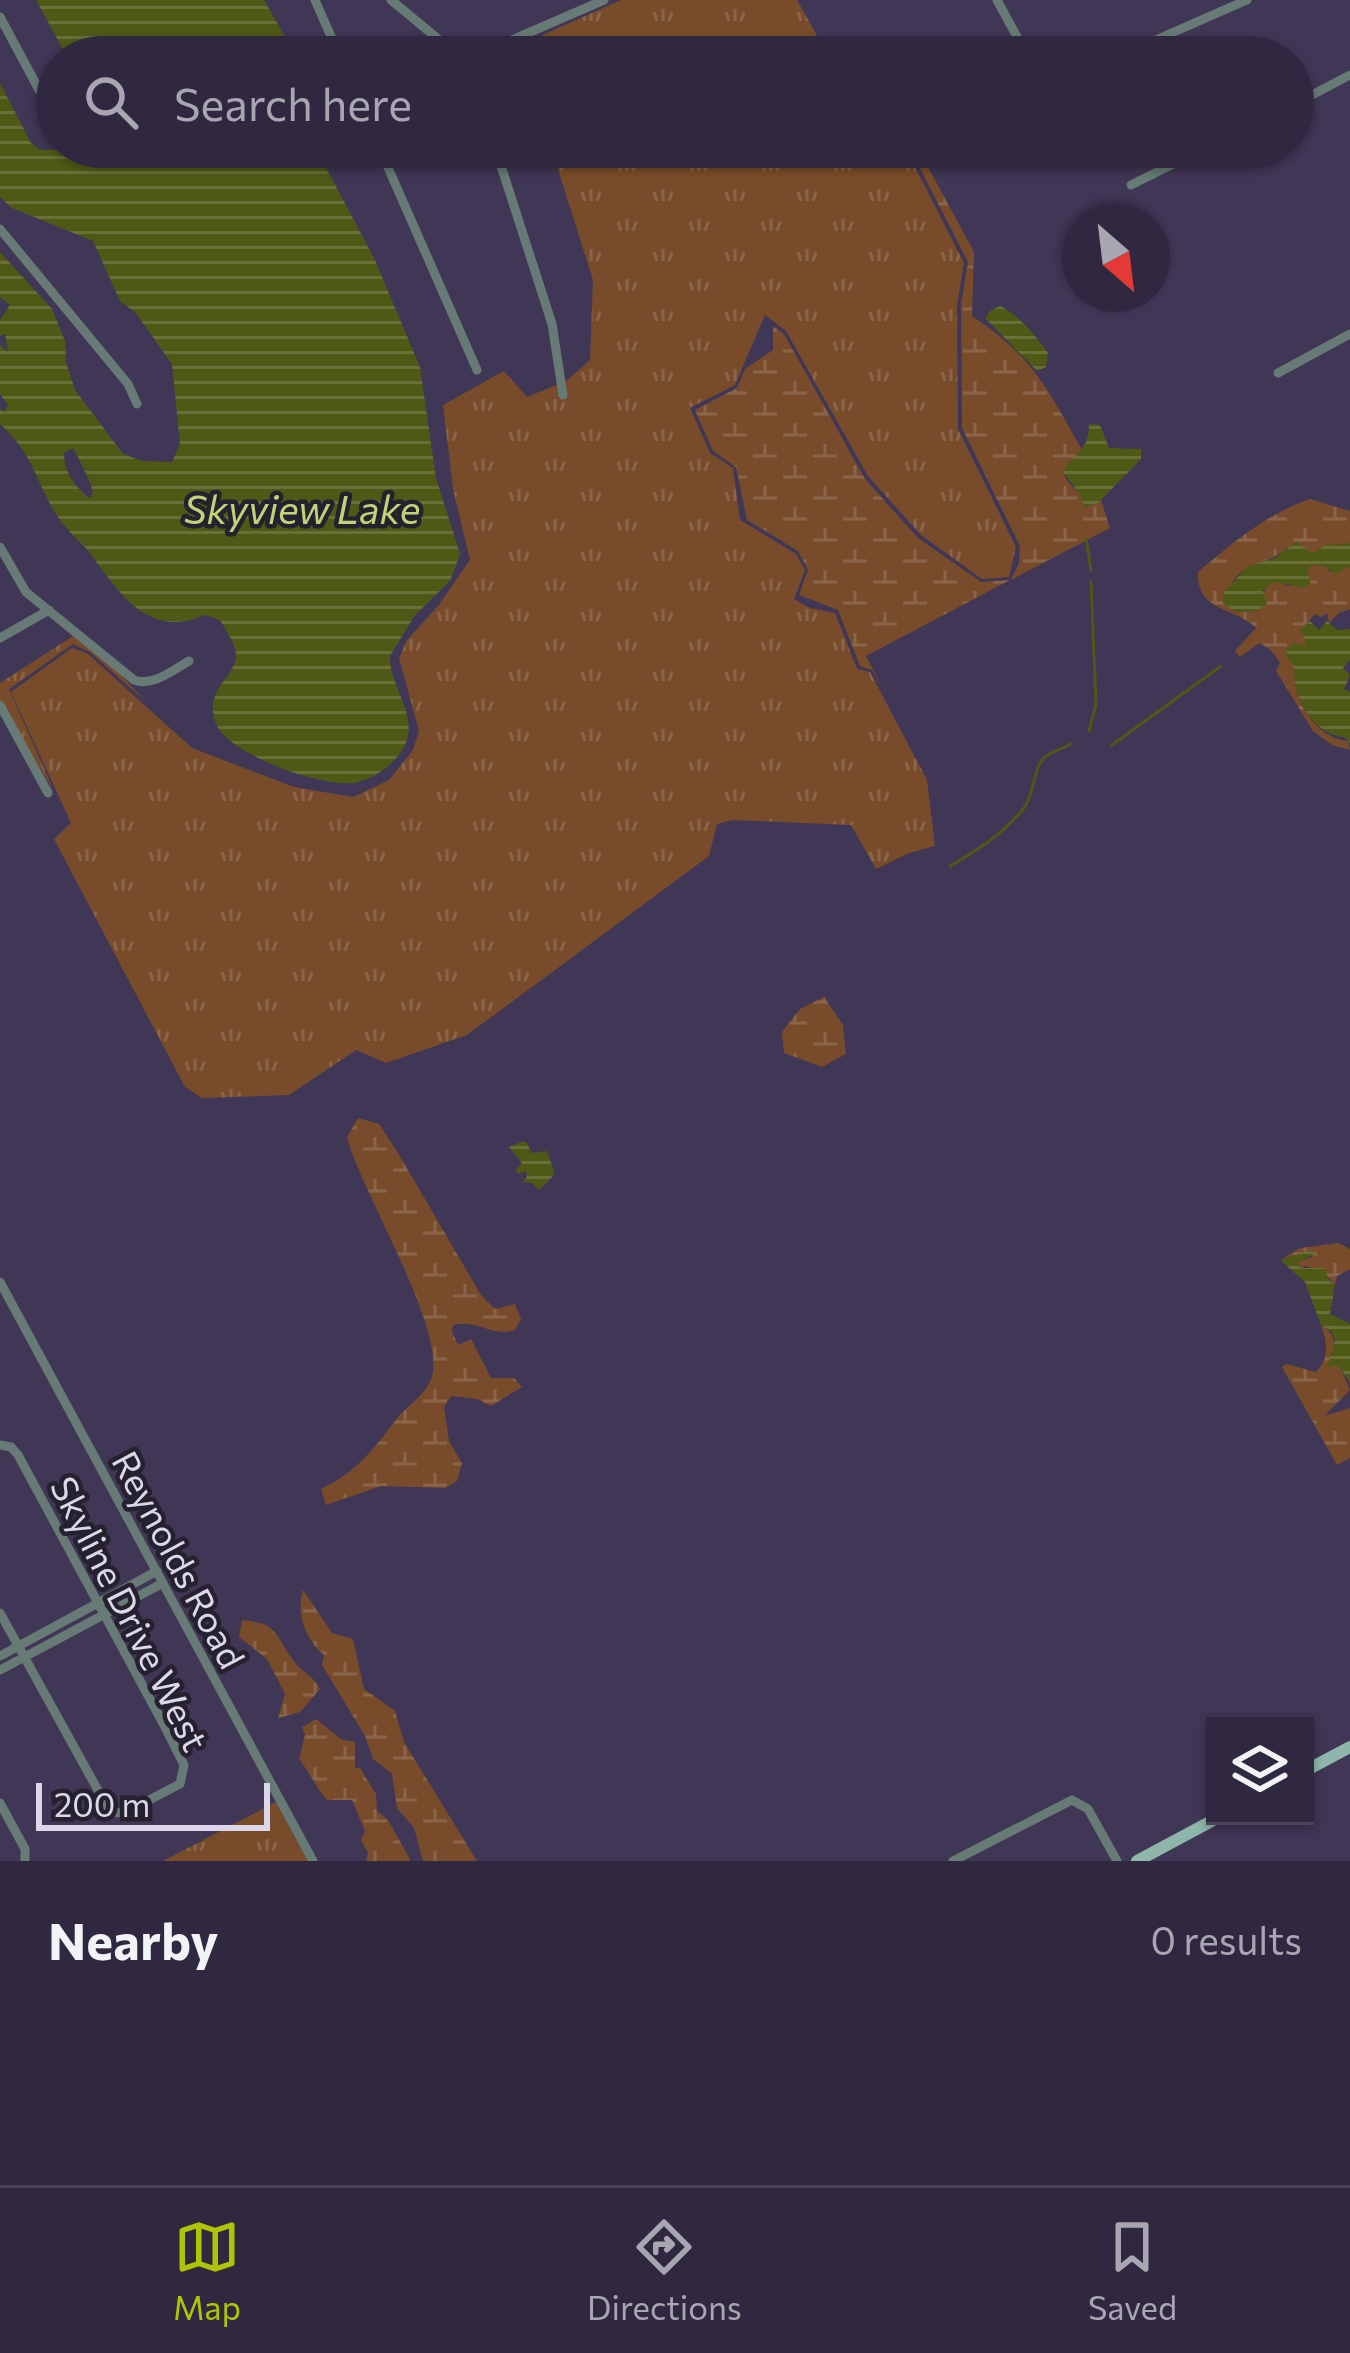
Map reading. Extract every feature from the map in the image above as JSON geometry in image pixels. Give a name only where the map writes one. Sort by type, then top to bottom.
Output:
[{"type":"main road","points":[[1314,1766],[1350,1747]]},
{"type":"main road","points":[[1137,1861],[1206,1824]]},
{"type":"street","points":[[315,0],[331,36]]},
{"type":"street","points":[[391,0],[435,36]]},
{"type":"street","points":[[521,36],[604,0]]},
{"type":"street","points":[[998,0],[1017,36]]},
{"type":"street","points":[[1165,36],[1246,0]]},
{"type":"street","points":[[0,17],[36,84]]},
{"type":"street","points":[[1314,94],[1350,75]]},
{"type":"street","points":[[389,168],[477,370]]},
{"type":"street","points":[[502,168],[553,325],[563,395]]},
{"type":"street","points":[[1131,184],[1164,168]]},
{"type":"street","points":[[0,229],[128,384],[137,404]]},
{"type":"street","points":[[1278,374],[1350,334]]},
{"type":"street","points":[[0,547],[22,587],[140,683],[190,661]]},
{"type":"street","points":[[0,638],[49,610]]},
{"type":"street","points":[[0,705],[48,793]]},
{"type":"street","name":"Reynolds Road","points":[[0,1282],[313,1861]]},
{"type":"street","name":"Skyline Drive West","points":[[0,1445],[18,1455],[98,1603],[185,1771],[180,1784],[117,1814],[104,1807],[21,1652]]},
{"type":"street","points":[[0,1670],[98,1603],[157,1571]]},
{"type":"street","points":[[0,1656],[21,1652],[104,1615],[163,1583]]},
{"type":"street","points":[[0,1613],[21,1652]]},
{"type":"street","points":[[953,1861],[1072,1800],[1088,1809],[1117,1861]]},
{"type":"street","points":[[0,1803],[25,1849],[25,1861]]},
{"type":"green space","points":[[621,0],[797,0],[817,36],[540,36]]},
{"type":"green space","points":[[558,168],[916,168],[964,263],[957,304],[958,429],[1016,547],[1009,577],[982,579],[921,535],[868,476],[786,331],[765,315],[735,385],[690,408],[710,453],[733,468],[740,520],[796,554],[805,570],[794,599],[835,613],[857,669],[870,672],[927,780],[935,846],[876,869],[851,825],[732,820],[717,824],[709,856],[467,1035],[386,1063],[356,1050],[289,1095],[202,1098],[185,1087],[54,839],[71,823],[11,692],[72,648],[88,654],[192,748],[294,787],[353,797],[389,780],[413,750],[419,731],[399,658],[407,640],[470,560],[453,489],[443,405],[504,371],[527,397],[566,381],[590,360],[593,280]]},
{"type":"green space","points":[[920,168],[928,168],[974,252],[972,316],[1010,345],[1048,391],[1082,450],[1063,473],[1077,491],[1098,503],[1101,500],[1110,528],[1011,580],[1020,546],[962,428],[961,305],[968,262]]},
{"type":"green space","points":[[773,326],[784,334],[865,479],[918,538],[981,582],[1010,580],[866,656],[885,693],[872,670],[860,666],[838,610],[799,595],[808,570],[798,551],[747,520],[736,467],[713,451],[695,410],[737,388],[745,369],[773,350]]},
{"type":"green space","points":[[1310,499],[1350,511],[1350,543],[1312,554],[1289,546],[1243,571],[1223,603],[1235,612],[1256,611],[1267,585],[1276,581],[1290,586],[1311,565],[1325,566],[1330,572],[1350,567],[1350,609],[1329,623],[1327,613],[1315,614],[1301,630],[1307,646],[1300,646],[1291,658],[1297,691],[1308,715],[1326,733],[1348,741],[1350,750],[1332,745],[1313,731],[1276,671],[1280,663],[1271,650],[1259,643],[1240,657],[1235,651],[1256,628],[1210,602],[1199,585],[1198,572],[1237,540],[1279,512]]},
{"type":"green space","points":[[81,631],[145,701],[90,652],[73,644],[9,689],[54,791],[0,704],[0,683]]},
{"type":"green space","points":[[824,997],[843,1025],[846,1054],[822,1067],[784,1053],[782,1032],[800,1009]]},
{"type":"green space","points":[[358,1118],[379,1124],[481,1295],[495,1309],[515,1304],[521,1319],[515,1330],[500,1332],[461,1324],[453,1325],[452,1332],[458,1345],[471,1339],[491,1378],[514,1378],[522,1387],[491,1406],[451,1396],[444,1407],[449,1441],[462,1463],[457,1481],[445,1488],[381,1486],[326,1505],[321,1489],[362,1460],[424,1391],[433,1358],[416,1296],[347,1137]]},
{"type":"green space","points":[[1338,1243],[1350,1249],[1350,1269],[1337,1276],[1335,1285],[1325,1274],[1306,1266],[1300,1269],[1297,1262],[1314,1256],[1282,1259],[1300,1248]]},
{"type":"green space","points":[[1321,1325],[1333,1339],[1328,1366],[1339,1365],[1350,1390],[1324,1416],[1350,1408],[1350,1458],[1337,1465],[1282,1367],[1316,1372],[1326,1350]]},
{"type":"green space","points":[[303,1590],[332,1633],[353,1639],[364,1689],[395,1711],[404,1742],[477,1861],[423,1861],[414,1828],[397,1808],[392,1774],[373,1759],[365,1736],[322,1665],[324,1655],[307,1634],[301,1608]]},
{"type":"green space","points":[[242,1620],[269,1627],[317,1684],[320,1689],[300,1712],[278,1718],[285,1694],[267,1659],[239,1637]]},
{"type":"green space","points":[[316,1719],[341,1739],[355,1742],[355,1768],[360,1768],[376,1794],[377,1811],[388,1820],[411,1861],[366,1861],[368,1853],[361,1840],[365,1831],[352,1800],[327,1800],[299,1759],[305,1735],[302,1727]]},
{"type":"green space","points":[[276,1802],[308,1861],[163,1861]]},
{"type":"water","points":[[36,0],[264,0],[285,36],[56,36]]},
{"type":"water","name":"Skyview Lake","points":[[0,83],[36,147],[36,168],[326,168],[375,260],[420,367],[436,478],[460,554],[450,581],[415,615],[390,656],[408,734],[401,752],[384,770],[354,783],[320,780],[276,766],[237,746],[223,734],[213,710],[236,653],[220,620],[205,615],[167,621],[136,608],[58,517],[28,458],[0,424],[0,409],[5,412],[8,405],[0,394],[0,345],[8,352],[5,334],[0,336],[0,320],[10,305],[0,297],[0,252],[52,309],[65,341],[75,390],[123,454],[142,461],[172,462],[180,444],[172,364],[135,312],[120,301],[93,241],[12,208],[0,197]],"holes":[[[73,448],[93,494],[89,498],[75,484],[64,453]]]},
{"type":"water","points":[[1000,306],[1043,346],[1048,353],[1046,367],[1037,371],[985,318]]},
{"type":"water","points":[[1089,424],[1100,425],[1109,448],[1141,449],[1141,459],[1098,503],[1084,507],[1063,473],[1084,445]]},
{"type":"water","points":[[1296,541],[1312,554],[1326,545],[1350,543],[1350,567],[1334,574],[1325,566],[1311,565],[1307,570],[1311,583],[1302,588],[1271,584],[1263,591],[1267,604],[1256,611],[1235,612],[1223,603],[1224,592],[1248,566],[1275,558]]},
{"type":"water","points":[[1310,621],[1319,630],[1327,621],[1337,630],[1350,629],[1350,659],[1343,668],[1350,675],[1344,689],[1350,692],[1350,743],[1314,722],[1296,690],[1295,667],[1286,649],[1294,643],[1307,646],[1300,629]]},
{"type":"water","points":[[521,1142],[532,1153],[547,1151],[555,1174],[539,1190],[522,1182],[526,1171],[518,1174],[516,1170],[522,1163],[509,1147]]},
{"type":"water","points":[[1317,1253],[1297,1262],[1300,1268],[1325,1268],[1335,1285],[1330,1314],[1350,1324],[1350,1383],[1339,1366],[1327,1367],[1335,1341],[1332,1332],[1321,1325],[1305,1282],[1280,1260]]},
{"type":"waterway","points":[[1086,539],[1091,570]]},
{"type":"waterway","points":[[1089,731],[1096,704],[1091,582]]},
{"type":"waterway","points":[[1112,745],[1221,666]]},
{"type":"waterway","points":[[950,866],[990,841],[1016,817],[1028,802],[1041,761],[1071,744]]}]
